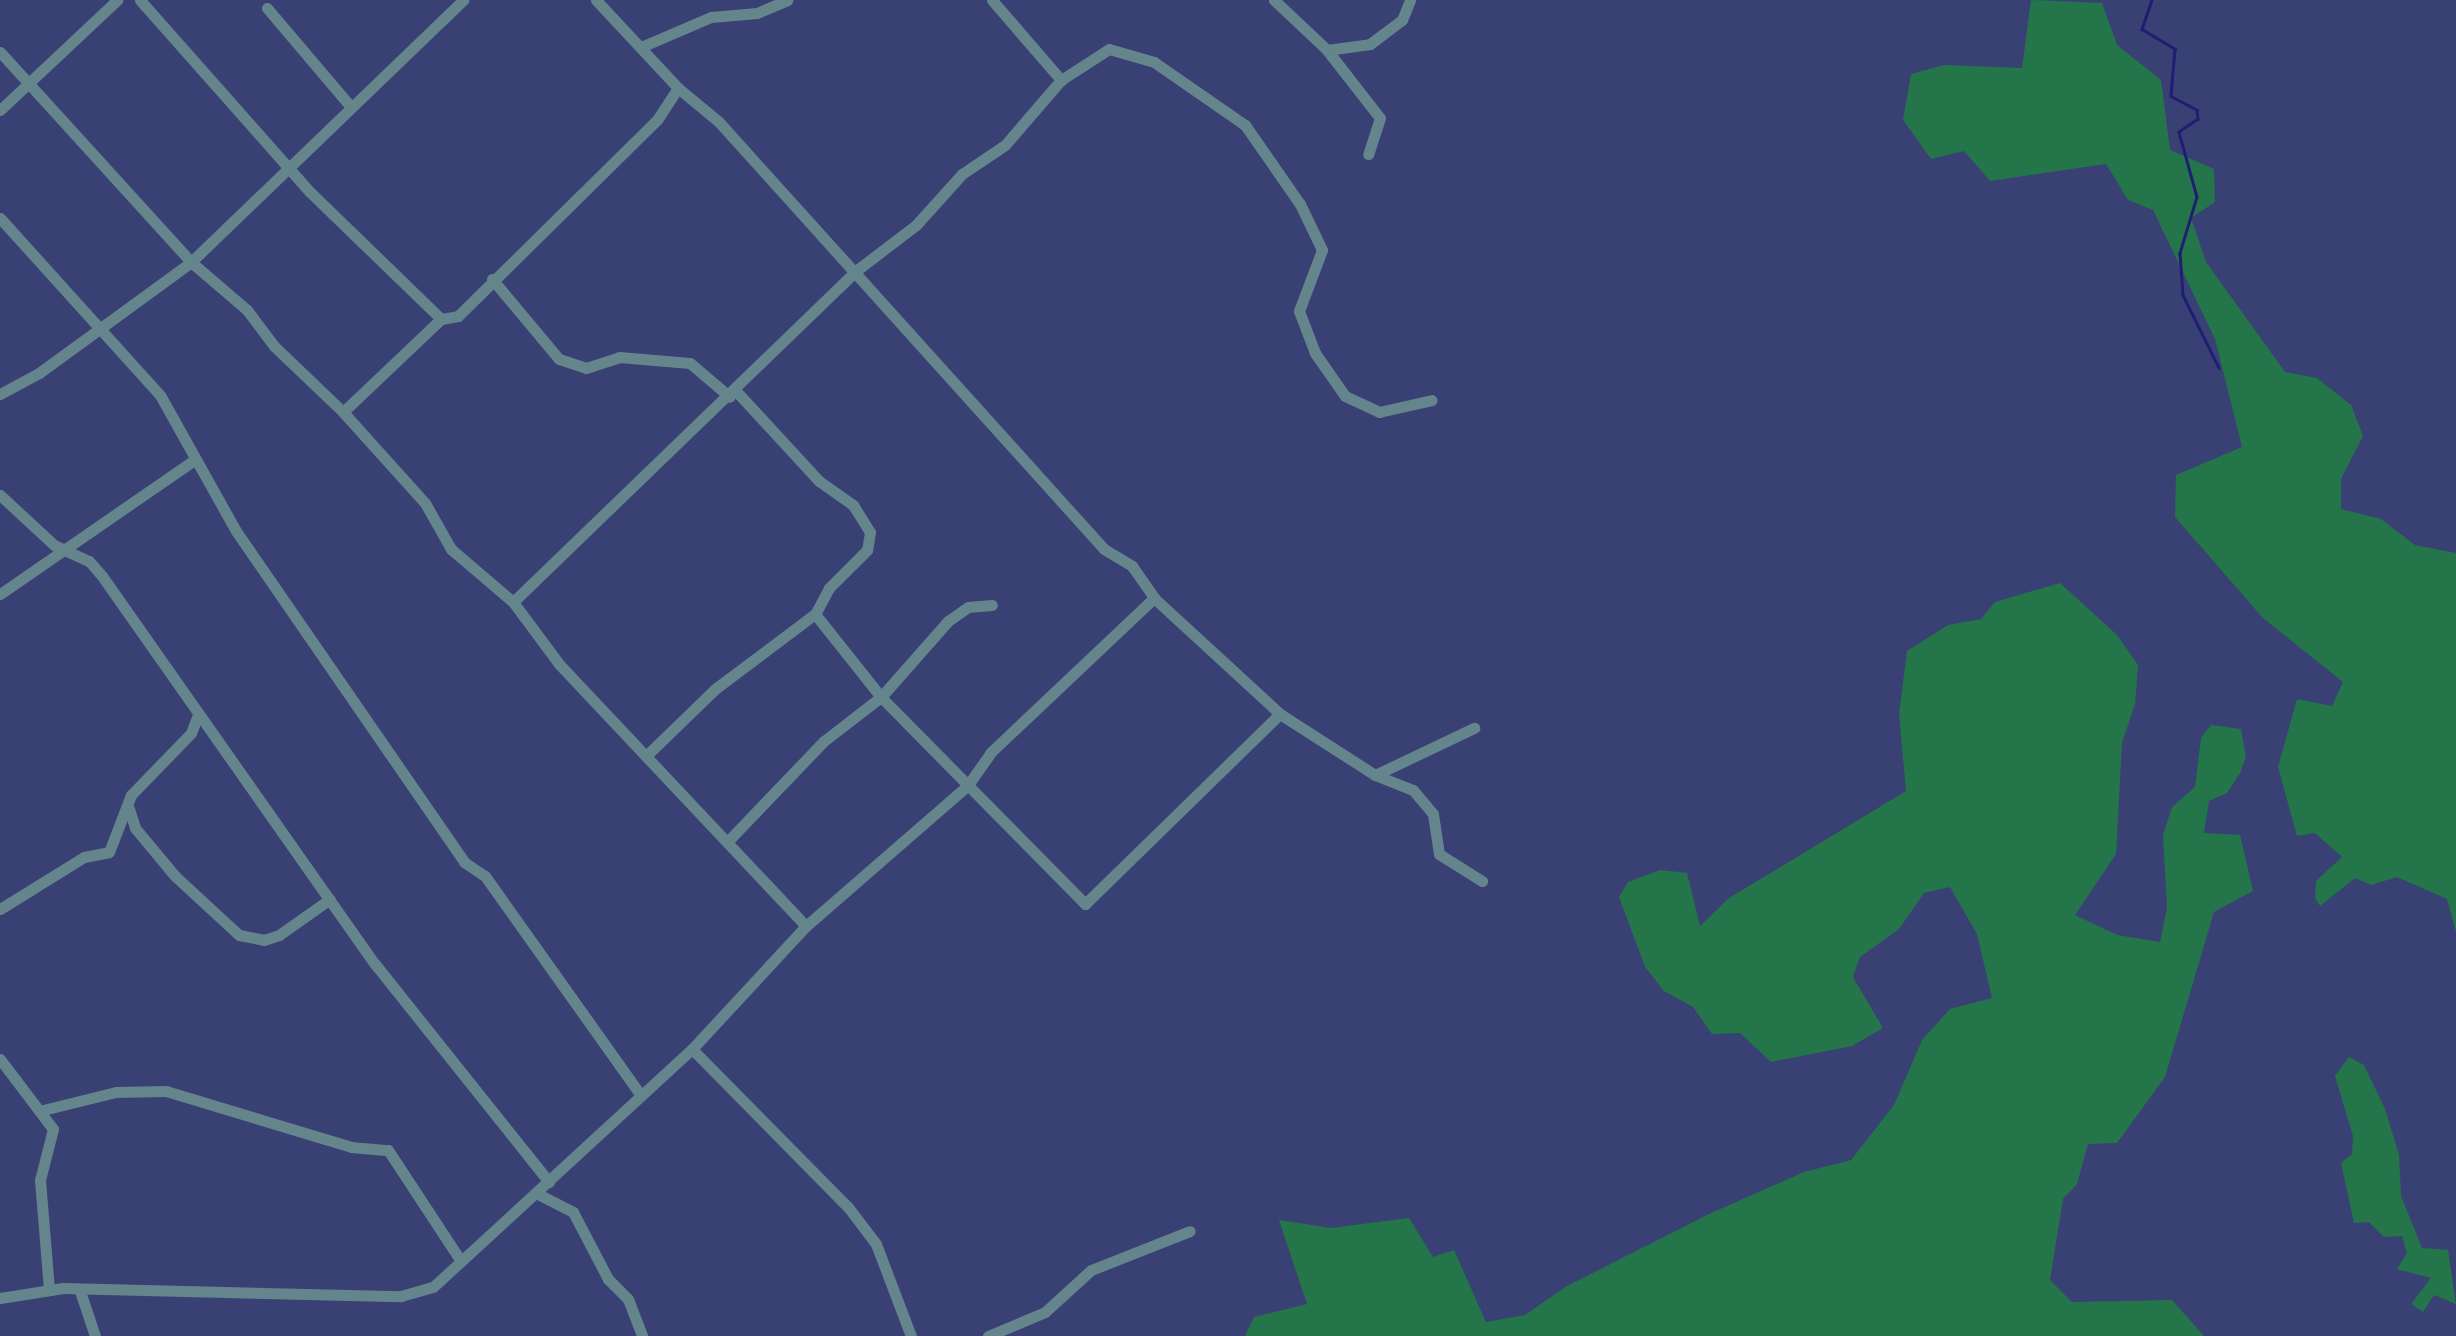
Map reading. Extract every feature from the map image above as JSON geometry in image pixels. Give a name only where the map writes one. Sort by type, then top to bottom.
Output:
[{"type":"street","points":[[0,110],[118,0]]},
{"type":"street","points":[[140,0],[288,167],[441,319]]},
{"type":"street","points":[[0,394],[105,328],[191,262],[463,0]]},
{"type":"street","points":[[596,0],[678,88],[719,122],[858,270],[1154,598],[1280,714],[1375,775],[1427,802],[1439,854],[1482,881]]},
{"type":"street","points":[[750,0],[757,13]]},
{"type":"street","points":[[641,47],[711,17],[757,13],[788,0]]},
{"type":"street","points":[[992,0],[1061,80]]},
{"type":"street","points":[[1274,0],[1327,50],[1380,118],[1368,154]]},
{"type":"street","points":[[1327,50],[1370,44],[1402,20],[1410,0]]},
{"type":"street","points":[[268,3],[351,107]]},
{"type":"street","points":[[513,602],[616,497],[733,394],[858,270],[916,225],[962,174],[1004,145],[1061,80],[1094,55],[1125,49],[1154,62],[1245,126],[1320,241],[1320,259],[1299,311],[1332,379],[1359,408],[1379,412],[1432,400]]},
{"type":"street","points":[[0,52],[191,262],[247,310],[274,346],[342,412],[425,503],[451,549],[513,602],[559,664],[648,754],[806,926]]},
{"type":"street","points":[[342,412],[441,319],[458,316],[657,120],[678,88]]},
{"type":"street","points":[[0,218],[105,328],[160,395],[193,461],[464,862],[485,876],[639,1093]]},
{"type":"street","points":[[492,279],[559,359],[586,368],[619,358],[690,363],[733,394],[819,480],[854,505],[870,532],[868,550],[829,588],[815,614],[714,689],[648,754]]},
{"type":"street","points":[[0,594],[193,461]]},
{"type":"street","points":[[0,495],[102,576],[198,716],[218,735],[250,791],[549,1182]]},
{"type":"street","points":[[0,1298],[49,1288],[400,1296],[433,1287],[549,1182],[639,1093],[692,1049],[806,926],[968,785],[990,752],[1154,598]]},
{"type":"street","points":[[728,842],[824,741],[882,696],[948,621],[968,607],[992,605]]},
{"type":"street","points":[[815,614],[882,696],[1086,904],[1280,714]]},
{"type":"street","points":[[0,908],[84,857],[110,852],[131,794],[190,733],[198,716]]},
{"type":"street","points":[[1375,775],[1474,728]]},
{"type":"street","points":[[128,808],[135,828],[175,876],[239,936],[264,940],[278,935],[330,899]]},
{"type":"street","points":[[692,1049],[848,1207],[876,1244],[911,1336]]},
{"type":"street","points":[[0,1059],[54,1129],[40,1180],[49,1288]]},
{"type":"street","points":[[42,1110],[116,1092],[166,1091],[351,1147],[388,1150],[461,1261]]},
{"type":"street","points":[[536,1194],[574,1212],[608,1278],[628,1299],[642,1336]]},
{"type":"street","points":[[988,1336],[1045,1312],[1091,1270],[1190,1231]]},
{"type":"street","points":[[80,1291],[95,1336]]},
{"type":"green space","points":[[2031,0],[2102,3],[2117,45],[2161,80],[2170,150],[2214,169],[2215,202],[2191,218],[2206,262],[2285,372],[2317,378],[2351,405],[2363,436],[2341,479],[2341,509],[2381,519],[2415,545],[2456,553],[2456,932],[2447,899],[2397,877],[2371,885],[2355,878],[2320,906],[2315,898],[2316,881],[2342,857],[2315,833],[2297,836],[2278,767],[2297,699],[2332,706],[2343,682],[2263,618],[2175,517],[2176,475],[2242,447],[2215,339],[2153,210],[2128,200],[2106,164],[1990,181],[1964,151],[1931,159],[1903,120],[1911,74],[1944,65],[2022,68]]},
{"type":"green space","points":[[2060,583],[2117,635],[2138,665],[2135,704],[2122,743],[2116,854],[2075,915],[2117,935],[2160,942],[2167,908],[2163,835],[2172,807],[2195,787],[2201,738],[2211,725],[2241,729],[2246,757],[2227,793],[2209,801],[2204,833],[2240,835],[2253,891],[2214,912],[2165,1077],[2117,1143],[2088,1144],[2077,1184],[2063,1199],[2050,1280],[2072,1302],[2172,1300],[2204,1336],[1245,1336],[1254,1317],[1307,1304],[1279,1220],[1331,1228],[1409,1218],[1433,1257],[1454,1250],[1486,1322],[1525,1315],[1567,1286],[1709,1214],[1804,1172],[1851,1160],[1894,1105],[1922,1040],[1950,1009],[1992,998],[1977,934],[1950,887],[1924,893],[1899,929],[1860,957],[1853,977],[1883,1028],[1852,1046],[1771,1062],[1740,1033],[1712,1034],[1693,1007],[1664,991],[1645,967],[1619,897],[1628,882],[1660,870],[1687,873],[1700,926],[1729,898],[1906,791],[1899,714],[1907,651],[1948,625],[1981,619],[1995,602]]},
{"type":"green space","points":[[2349,1057],[2364,1065],[2385,1109],[2399,1155],[2401,1196],[2422,1248],[2448,1250],[2456,1304],[2434,1295],[2423,1312],[2411,1304],[2431,1278],[2397,1269],[2407,1253],[2402,1236],[2384,1237],[2369,1222],[2354,1223],[2341,1163],[2352,1154],[2353,1136],[2335,1076]]},
{"type":"waterway","points":[[2152,0],[2142,29],[2175,49],[2171,96],[2197,110],[2198,119],[2179,132],[2197,197],[2180,253],[2183,295],[2219,368]]}]
